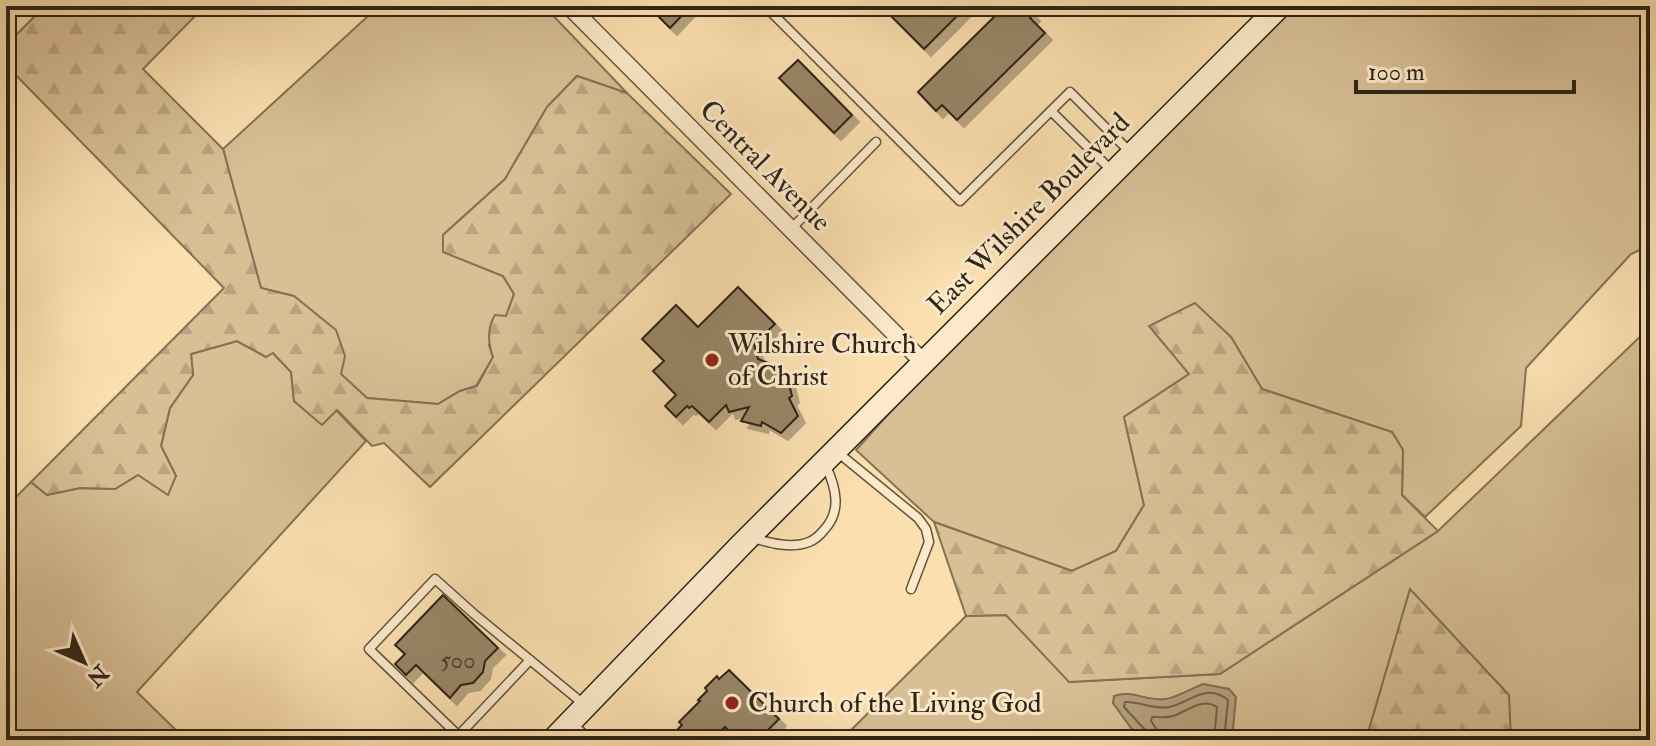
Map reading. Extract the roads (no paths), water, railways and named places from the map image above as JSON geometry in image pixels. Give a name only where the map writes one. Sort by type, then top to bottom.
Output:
[{"type":"street","name":"Central Avenue","points":[[569,6],[923,362]]},
{"type":"street","name":"East Wilshire Boulevard","points":[[568,735],[586,706],[749,537],[1280,6]]},
{"type":"lane","points":[[765,6],[960,201],[1070,92],[1132,154]]},
{"type":"lane","points":[[1051,111],[1113,172]]},
{"type":"lane","points":[[791,229],[876,142]]},
{"type":"lane","points":[[749,537],[773,544],[795,545],[810,542],[831,523],[836,509],[830,456]]},
{"type":"lane","points":[[830,456],[918,518],[926,529],[929,542],[911,589]]},
{"type":"lane","points":[[530,660],[461,738],[369,649],[435,579],[586,706]]},
{"type":"water","points":[[1203,684],[1229,689],[1236,697],[1232,740],[1144,740],[1113,703],[1114,696],[1121,694],[1170,698]]},
{"type":"place","name":"Wilshire Church of Christ","points":[[712,360]]},
{"type":"place","name":"Church of the Living God","points":[[732,703]]}]
